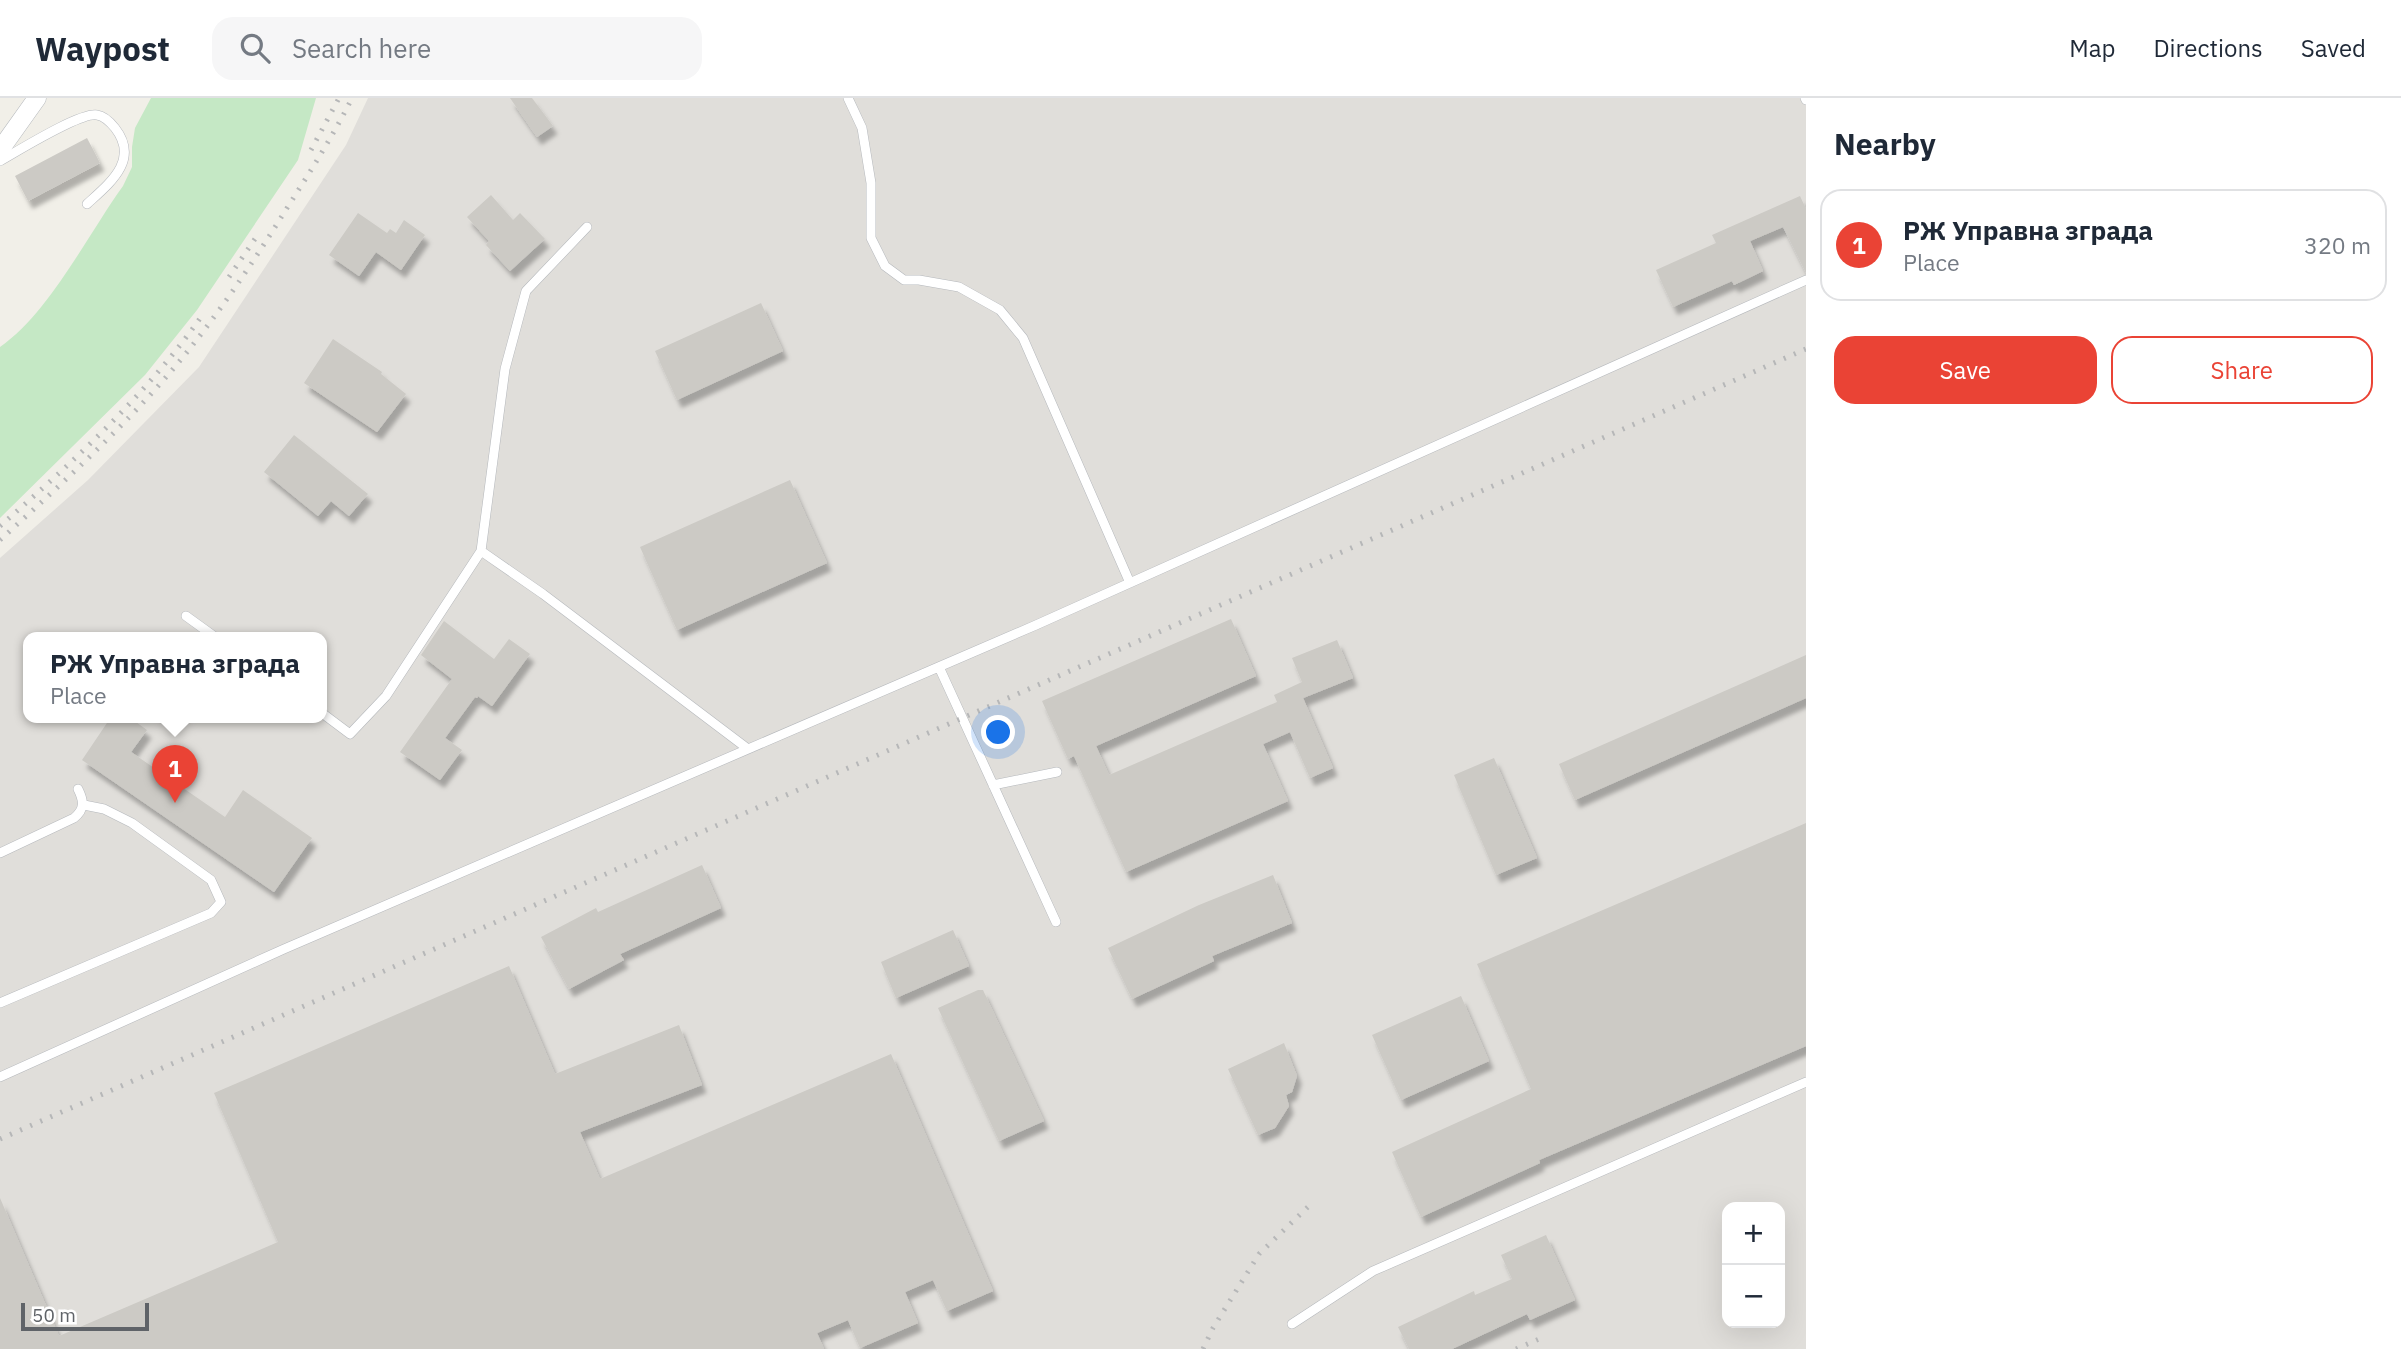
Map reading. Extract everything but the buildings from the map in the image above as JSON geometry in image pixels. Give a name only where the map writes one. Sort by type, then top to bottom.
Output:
[{"type":"street","points":[[0,150],[37,98]]},
{"type":"lane","points":[[848,98],[862,128],[871,183],[870,238],[885,266],[904,280],[919,279],[959,287],[1000,310],[1023,338],[1130,583]]},
{"type":"lane","points":[[0,160],[74,121],[98,115],[111,123],[119,134],[124,159],[113,180],[88,204]]},
{"type":"lane","points":[[327,717],[350,734],[386,696],[481,551],[505,369],[526,290],[587,227]]},
{"type":"lane","points":[[0,1077],[284,949],[1130,583],[1806,280]]},
{"type":"lane","points":[[481,551],[543,594],[748,749]]},
{"type":"lane","points":[[186,616],[208,632]]},
{"type":"lane","points":[[939,667],[1056,922]]},
{"type":"lane","points":[[993,785],[1057,772]]},
{"type":"lane","points":[[0,853],[74,818],[81,812],[83,805],[78,789]]},
{"type":"lane","points":[[0,1003],[211,913],[221,902],[211,880],[132,823],[104,809],[83,805]]},
{"type":"lane","points":[[1292,1324],[1373,1271],[1806,1083]]},
{"type":"shaded area","points":[[368,98],[1806,98],[1806,1349],[0,1349],[0,558],[88,480],[199,367],[346,145]]},
{"type":"green space","points":[[151,98],[316,98],[298,160],[197,310],[145,375],[0,518],[0,347],[35,315],[123,186],[132,167],[135,128]]},
{"type":"railway","points":[[311,150],[339,98]]},
{"type":"railway","points":[[0,540],[122,425],[195,342],[273,231],[352,98]]},
{"type":"railway","points":[[229,277],[259,233]]},
{"type":"railway","points":[[0,526],[107,427],[157,373],[201,317]]},
{"type":"railway","points":[[0,1139],[1806,349]]},
{"type":"railway","points":[[1203,1349],[1259,1254],[1312,1203]]},
{"type":"railway","points":[[1516,1349],[1539,1339]]},
{"type":"place","name":"РЖ Управна зграда","points":[[175,803]]}]
